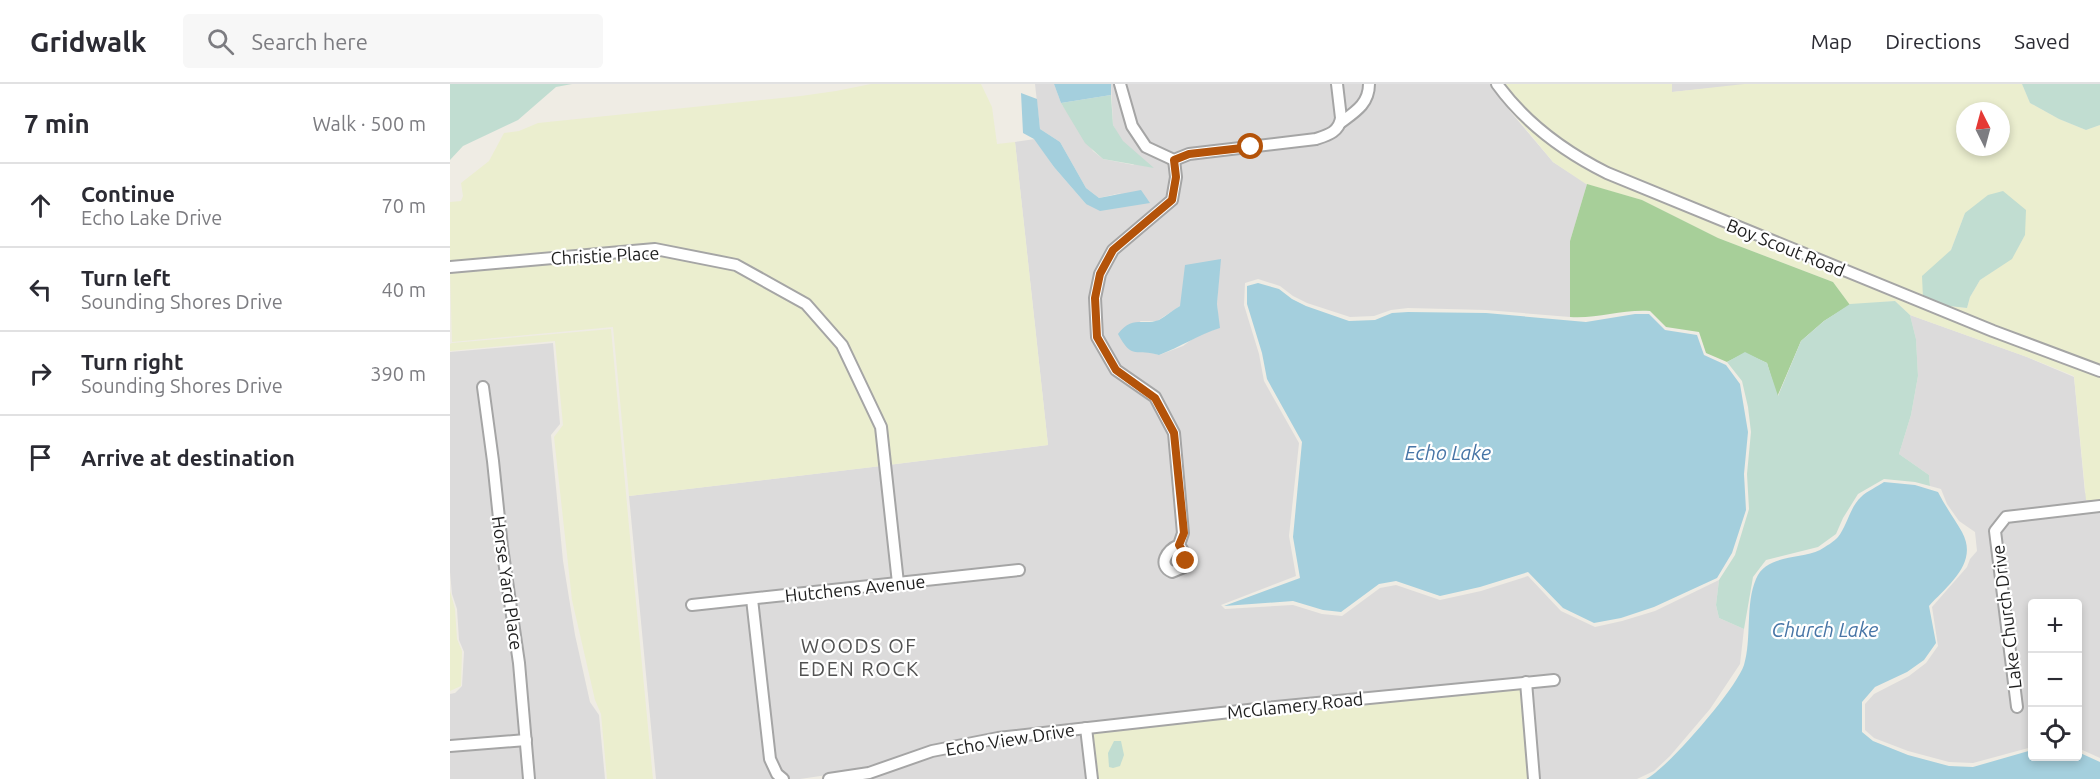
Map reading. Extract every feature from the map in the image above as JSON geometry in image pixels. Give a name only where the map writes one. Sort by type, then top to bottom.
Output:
[{"type":"street","points":[[1120,84],[1132,126],[1146,147],[1174,160],[1189,154],[1316,139],[1334,132],[1340,123],[1358,110],[1369,95],[1369,84]]},
{"type":"street","points":[[1337,84],[1340,123]]},
{"type":"street","name":"Boy Scout Road","points":[[1497,84],[1515,107],[1544,134],[1566,151],[1607,173],[1982,326],[2100,370]]},
{"type":"street","points":[[1174,160],[1176,177],[1172,200],[1113,250],[1100,274],[1095,298],[1097,337],[1116,370],[1155,398],[1174,433],[1184,533],[1179,545]]},
{"type":"street","name":"Christie Place","points":[[450,267],[656,249],[736,265],[806,304],[842,345],[881,427],[898,583]]},
{"type":"street","name":"Horse Yard Place","points":[[483,387],[502,547],[519,663],[529,779]]},
{"type":"street","name":"Lake Church Drive","points":[[2017,707],[1995,531],[2006,517],[2100,506]]},
{"type":"street","name":"Hutchens Avenue","points":[[692,606],[1019,570]]},
{"type":"street","points":[[752,599],[770,759],[777,774],[783,779]]},
{"type":"street","name":"McGlamery Road","points":[[1086,728],[1554,680]]},
{"type":"street","points":[[1526,682],[1534,779]]},
{"type":"street","points":[[1086,728],[1092,779]]},
{"type":"street","name":"Echo View Drive","points":[[829,779],[869,773],[932,751],[965,744],[1086,728]]},
{"type":"street","points":[[450,746],[525,740]]},
{"type":"shaded area","points":[[1035,84],[1054,84],[1061,103],[1093,151],[1103,159],[1134,165],[1113,125],[1111,84],[1493,84],[1509,110],[1553,162],[1587,184],[1570,241],[1570,317],[1486,310],[1408,308],[1391,310],[1374,316],[1350,317],[1307,303],[1280,286],[1258,279],[1245,283],[1244,305],[1259,354],[1264,381],[1299,443],[1289,536],[1296,576],[1221,605],[1225,609],[1293,605],[1322,614],[1342,616],[1380,588],[1396,585],[1440,600],[1481,591],[1528,576],[1561,611],[1595,627],[1655,611],[1719,580],[1716,605],[1719,618],[1744,629],[1740,664],[1710,709],[1670,756],[1654,771],[1637,779],[1538,779],[1530,686],[1558,684],[1557,675],[998,734],[868,769],[800,779],[790,779],[780,772],[774,758],[756,603],[1023,574],[1022,565],[901,579],[888,465],[1048,445],[1015,142],[1035,139],[1054,167],[1086,204],[1121,193],[1099,198],[1086,188],[1060,142],[1040,129]],"holes":[[[1220,259],[1217,304],[1219,328],[1198,335],[1183,346],[1159,355],[1152,353],[1140,321],[1157,321],[1180,306]]]},
{"type":"shaded area","points":[[1672,84],[1744,84],[1744,85],[1672,92]]},
{"type":"shaded area","points":[[1910,315],[2027,357],[2074,377],[2085,493],[2100,501],[2006,513],[1992,533],[2013,711],[2020,711],[1999,532],[2008,521],[2100,510],[2100,758],[2082,750],[2082,599],[2028,599],[2028,748],[1973,763],[1949,762],[1908,751],[1874,738],[1865,730],[1865,704],[1874,694],[1909,676],[1926,663],[1938,646],[1932,607],[1967,567],[1977,551],[1975,532],[1959,521],[1947,504],[1941,489],[1930,486],[1929,475],[1899,454],[1911,415],[1918,376],[1916,339]]},
{"type":"shaded area","points":[[553,343],[560,424],[551,435],[563,561],[575,635],[590,702],[599,715],[605,779],[450,779],[450,694],[455,693],[462,686],[464,652],[459,640],[457,609],[452,594],[450,572],[450,352]]},
{"type":"shaded area","points":[[881,466],[893,579],[688,602],[689,610],[749,603],[777,779],[656,779],[629,496]]},
{"type":"shaded area","points":[[1083,732],[1088,779],[859,779],[933,755],[999,742]]},
{"type":"green space","points":[[450,84],[572,84],[556,87],[518,120],[463,146],[450,160]]},
{"type":"green space","points":[[871,84],[981,84],[992,107],[997,144],[1015,142],[1048,445],[888,465],[884,425],[845,342],[808,301],[738,261],[655,245],[450,262],[450,202],[461,201],[463,196],[461,183],[489,161],[504,133],[519,131],[538,123],[801,96]]},
{"type":"green space","points":[[1502,84],[1672,84],[1672,92],[1744,84],[2022,84],[2030,103],[2059,119],[2086,130],[2100,125],[2100,366],[1940,305],[1967,308],[1970,297],[1980,280],[2012,258],[2025,235],[1965,213],[1951,250],[1941,260],[1923,298],[1623,176],[1581,155],[1536,122]]},
{"type":"green space","points":[[2022,84],[2100,84],[2100,125],[2086,130],[2059,119],[2030,103]]},
{"type":"green space","points":[[1111,95],[1113,125],[1123,141],[1154,168],[1103,159],[1085,143],[1061,103]]},
{"type":"green space","points":[[1507,106],[1510,106],[1553,146],[2100,375],[2100,501],[2086,500],[2074,376],[1910,315],[1895,301],[1850,305],[1833,282],[1718,238],[1642,200],[1586,184],[1553,162]]},
{"type":"green space","points":[[1587,184],[1642,200],[1718,238],[1833,282],[1850,305],[1824,321],[1801,341],[1777,397],[1767,363],[1745,353],[1727,362],[1706,353],[1699,332],[1666,327],[1650,311],[1570,317],[1570,241]]},
{"type":"green space","points":[[2003,191],[2026,210],[2025,235],[2012,259],[1980,280],[1970,297],[1967,308],[1940,305],[1923,298],[1922,276],[1951,250],[1965,213],[1988,195]]},
{"type":"green space","points":[[655,253],[735,269],[804,308],[839,348],[877,428],[881,466],[629,496],[613,327],[452,342],[450,271]]},
{"type":"green space","points":[[1895,301],[1910,315],[1916,339],[1918,376],[1911,415],[1899,454],[1929,475],[1930,486],[1884,479],[1858,494],[1836,534],[1818,547],[1766,560],[1753,577],[1744,629],[1719,618],[1716,605],[1719,580],[1735,555],[1749,509],[1747,474],[1751,432],[1748,407],[1742,381],[1727,362],[1745,352],[1767,363],[1778,396],[1801,341],[1824,321],[1850,304]]},
{"type":"green space","points":[[611,329],[653,779],[607,779],[601,714],[595,700],[572,600],[554,437],[563,425],[555,341],[450,351],[452,343]]},
{"type":"green space","points":[[450,591],[455,609],[457,639],[462,651],[461,686],[450,691]]},
{"type":"green space","points":[[1522,687],[1531,779],[1096,779],[1090,732]]},
{"type":"green space","points":[[1114,741],[1121,741],[1124,755],[1120,766],[1113,768],[1109,767],[1108,753]]},
{"type":"water","points":[[1054,84],[1111,84],[1111,95],[1061,103]]},
{"type":"water","points":[[1021,93],[1037,99],[1040,129],[1060,142],[1086,188],[1099,198],[1141,190],[1150,203],[1100,211],[1086,204],[1054,167],[1034,139],[1023,133]]},
{"type":"water","points":[[1221,259],[1217,304],[1220,328],[1159,355],[1131,351],[1127,348],[1118,334],[1123,328],[1133,323],[1154,322],[1180,306],[1185,265]]},
{"type":"water","name":"Echo Lake","points":[[1258,283],[1279,289],[1306,306],[1349,321],[1375,320],[1392,313],[1408,312],[1486,313],[1586,322],[1649,314],[1665,330],[1697,335],[1704,355],[1726,365],[1740,384],[1748,432],[1744,474],[1746,510],[1732,553],[1717,578],[1654,607],[1621,618],[1594,623],[1563,608],[1528,572],[1480,587],[1440,596],[1396,581],[1379,584],[1341,612],[1323,610],[1293,601],[1224,606],[1300,578],[1293,537],[1302,442],[1267,379],[1262,353],[1247,304],[1247,286]]},
{"type":"water","name":"Church Lake","points":[[1884,482],[1915,485],[1938,492],[1962,532],[1967,554],[1959,573],[1929,606],[1936,643],[1924,660],[1907,672],[1875,687],[1862,702],[1862,732],[1873,741],[1908,755],[1949,766],[1973,767],[2028,751],[2028,761],[2082,761],[2082,754],[2100,762],[2100,779],[1646,779],[1685,744],[1715,709],[1738,676],[1744,665],[1748,644],[1749,611],[1753,589],[1761,571],[1775,561],[1812,553],[1837,539],[1857,501]]},
{"type":"district","name":"WOODS OF EDEN ROCK","points":[[859,656]]},
{"type":"route","points":[[1186,561],[1179,545],[1184,533],[1174,433],[1155,398],[1116,370],[1097,337],[1095,298],[1100,274],[1113,250],[1172,200],[1176,177],[1174,160],[1189,154],[1251,147]]}]
